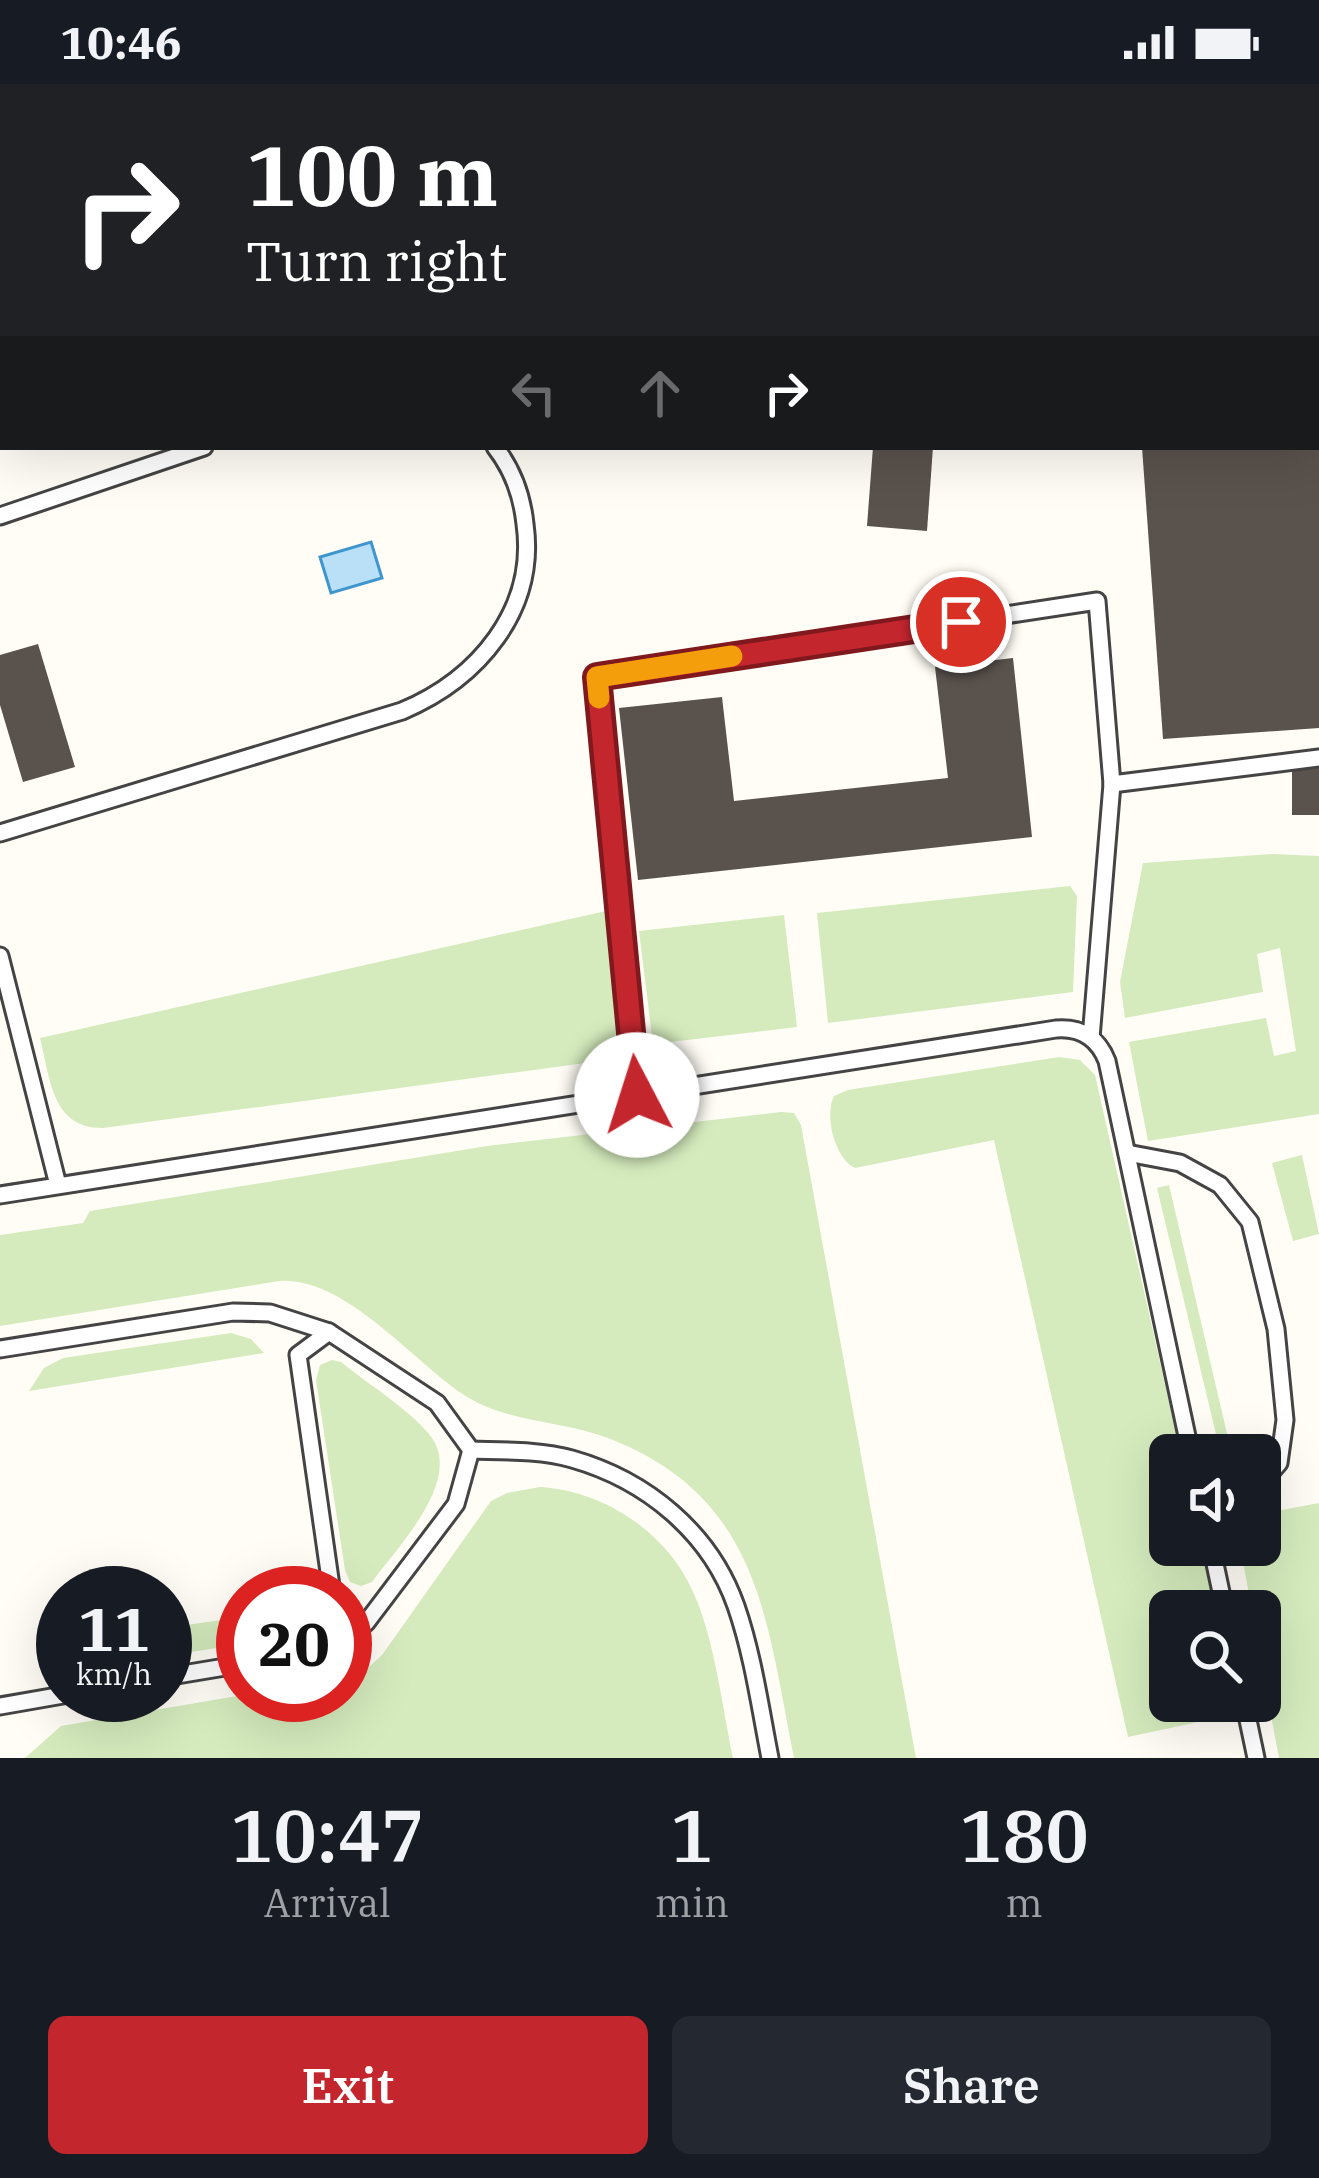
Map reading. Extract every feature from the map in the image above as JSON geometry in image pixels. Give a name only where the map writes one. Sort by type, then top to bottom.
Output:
[{"type":"lane","points":[[0,516],[195,450]]},
{"type":"lane","points":[[0,833],[402,711],[455,683],[498,638],[523,582],[529,547],[524,512],[516,479],[497,450]]},
{"type":"lane","points":[[637,1095],[597,677],[1097,602],[1112,784],[1091,1038]]},
{"type":"lane","points":[[1112,784],[1319,758]]},
{"type":"lane","points":[[0,956],[58,1186]]},
{"type":"lane","points":[[0,1195],[1056,1029],[1075,1030],[1091,1038],[1107,1061],[1186,1434]]},
{"type":"lane","points":[[1126,1153],[1180,1163],[1220,1185],[1250,1222],[1276,1329],[1285,1420],[1281,1449]]},
{"type":"lane","points":[[0,1348],[232,1312],[270,1312],[329,1332],[436,1403],[471,1450]]},
{"type":"lane","points":[[328,1566],[298,1354],[329,1332]]},
{"type":"lane","points":[[372,1615],[456,1504],[471,1450]]},
{"type":"lane","points":[[471,1450],[520,1451],[584,1463],[656,1498],[689,1528],[715,1562],[734,1601],[747,1640],[770,1758]]},
{"type":"lane","points":[[0,1706],[36,1700]]},
{"type":"lane","points":[[1248,1722],[1256,1758]]},
{"type":"green space","points":[[1272,854],[1319,856],[1319,1114],[1148,1141],[1129,1042],[1266,1018],[1274,1056],[1296,1051],[1280,948],[1257,954],[1263,992],[1125,1018],[1120,982],[1143,863]]},
{"type":"green space","points":[[1070,886],[1077,896],[1073,992],[828,1023],[817,913]]},
{"type":"green space","points":[[606,911],[622,1058],[103,1128],[73,1120],[63,1111],[51,1084],[40,1038]]},
{"type":"green space","points":[[784,915],[797,1027],[653,1044],[639,931]]},
{"type":"green space","points":[[1059,1057],[1080,1060],[1095,1075],[1176,1434],[1149,1434],[1149,1566],[1207,1566],[1212,1590],[1149,1590],[1149,1722],[1198,1722],[1128,1737],[994,1140],[855,1168],[842,1156],[831,1125],[834,1096]]},
{"type":"green space","points":[[794,1113],[801,1125],[916,1758],[794,1758],[775,1658],[748,1568],[727,1529],[698,1493],[659,1463],[608,1438],[478,1403],[375,1322],[327,1291],[279,1281],[0,1326],[0,1235],[83,1223],[90,1211],[487,1146]]},
{"type":"green space","points":[[1302,1155],[1319,1234],[1293,1241],[1272,1163]]},
{"type":"green space","points":[[1169,1185],[1227,1434],[1216,1434],[1157,1188]]},
{"type":"green space","points":[[231,1333],[251,1339],[264,1353],[29,1391],[44,1368],[63,1358]]},
{"type":"green space","points":[[341,1362],[409,1415],[429,1434],[438,1452],[439,1471],[424,1511],[372,1582],[372,1566],[344,1566],[316,1380],[320,1365]]},
{"type":"green space","points":[[540,1487],[588,1497],[632,1519],[668,1552],[694,1594],[707,1632],[733,1758],[25,1758],[61,1726],[192,1722],[192,1704],[216,1700],[216,1722],[372,1722],[372,1664],[491,1501]]},
{"type":"green space","points":[[1319,1503],[1319,1758],[1279,1758],[1272,1722],[1281,1722],[1281,1590],[1248,1590],[1244,1566],[1281,1566],[1281,1510]]},
{"type":"green space","points":[[216,1621],[216,1648],[192,1652],[192,1624]]},
{"type":"water","points":[[371,542],[382,578],[331,593],[320,557]]},
{"type":"building","points":[[873,450],[933,450],[927,531],[867,526]]},
{"type":"building","points":[[1142,450],[1319,450],[1319,728],[1163,739]]},
{"type":"building","points":[[38,644],[75,767],[23,782],[0,705],[0,655]]},
{"type":"building","points":[[1013,658],[1032,837],[638,880],[619,708],[722,697],[734,801],[948,778],[935,667]]},
{"type":"building","points":[[1292,767],[1319,767],[1319,815],[1292,815]]},
{"type":"slow traffic","points":[[599,698],[597,677],[732,656]]},
{"type":"route","points":[[637,1095],[597,677],[961,622]]}]
